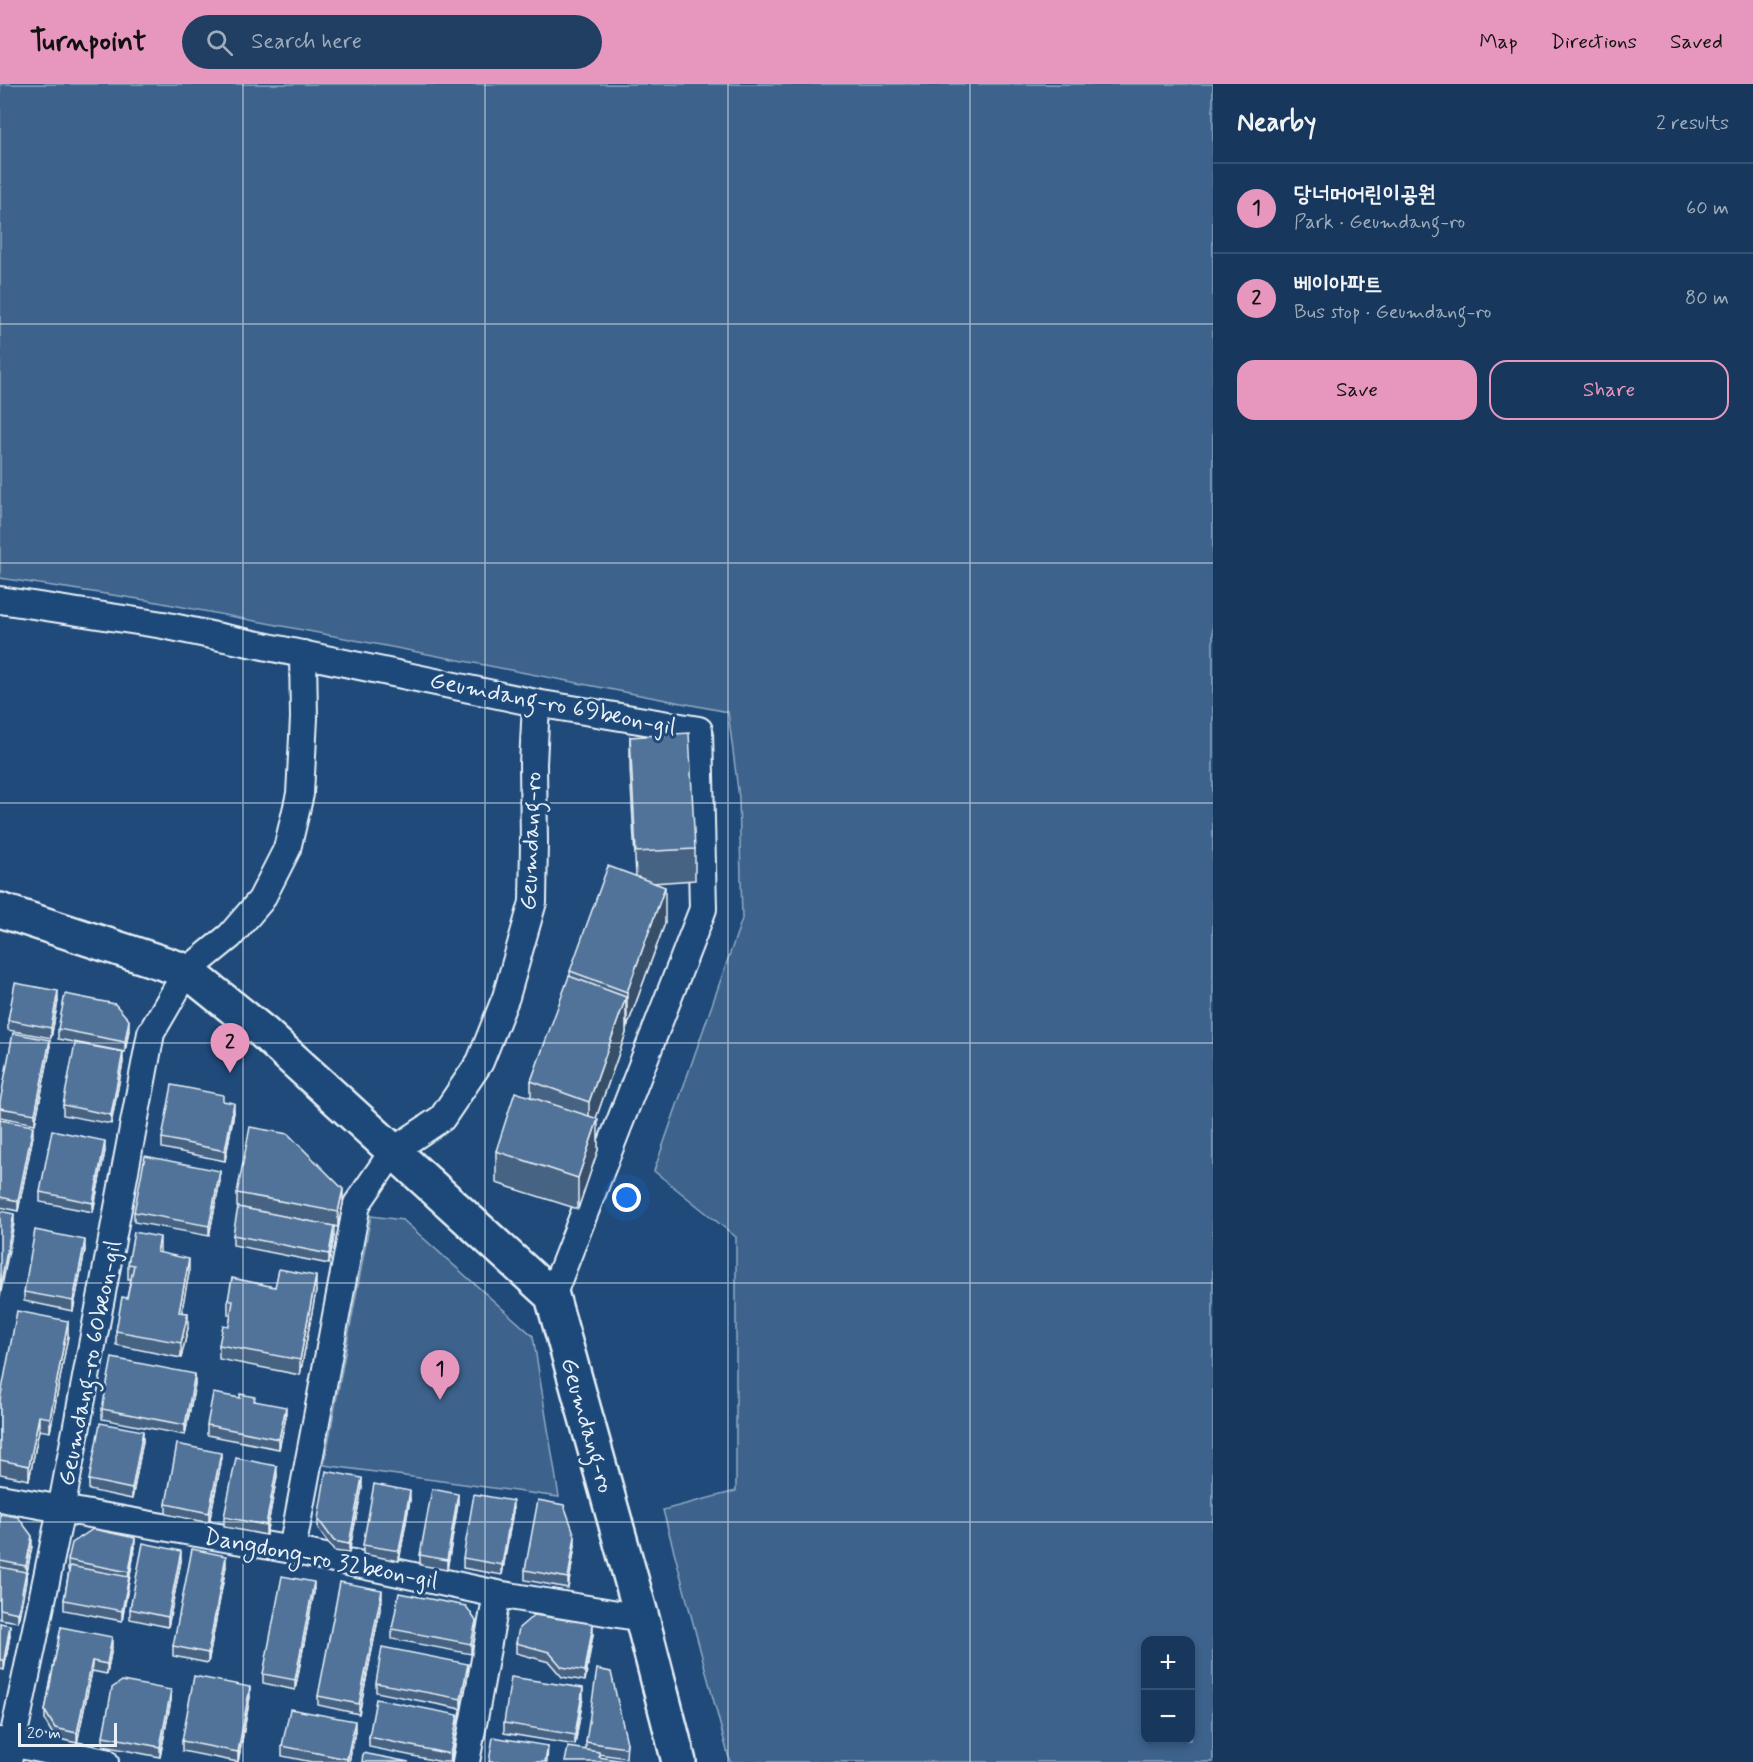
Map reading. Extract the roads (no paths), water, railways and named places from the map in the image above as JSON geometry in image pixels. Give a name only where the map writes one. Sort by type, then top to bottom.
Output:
[{"type":"street","name":"Geumdang-ro 69beon-gil","points":[[0,600],[163,625],[536,703],[699,730],[703,909],[552,1296]]},
{"type":"street","points":[[187,971],[230,936],[261,900],[287,849],[300,794],[304,718],[303,654]]},
{"type":"street","name":"Geumdang-ro","points":[[292,1550],[357,1204],[394,1150],[442,1118],[480,1062],[506,997],[533,902],[533,764],[536,703]]},
{"type":"street","points":[[0,910],[187,971],[263,1032],[552,1296]]},
{"type":"street","name":"Geumdang-ro 60beon-gil","points":[[7,1749],[62,1510],[151,1033],[187,971]]},
{"type":"street","name":"Geumdang-ro","points":[[552,1296],[642,1618],[679,1762]]},
{"type":"street","name":"Dangdong-ro 32beon-gil","points":[[0,1498],[292,1550],[497,1594],[642,1618]]},
{"type":"street","points":[[466,1762],[497,1594]]},
{"type":"street","points":[[7,1749],[105,1762]]},
{"type":"place","name":"베이아파트","points":[[230,1073]]},
{"type":"place","name":"당너머어린이공원","points":[[440,1400]]}]
